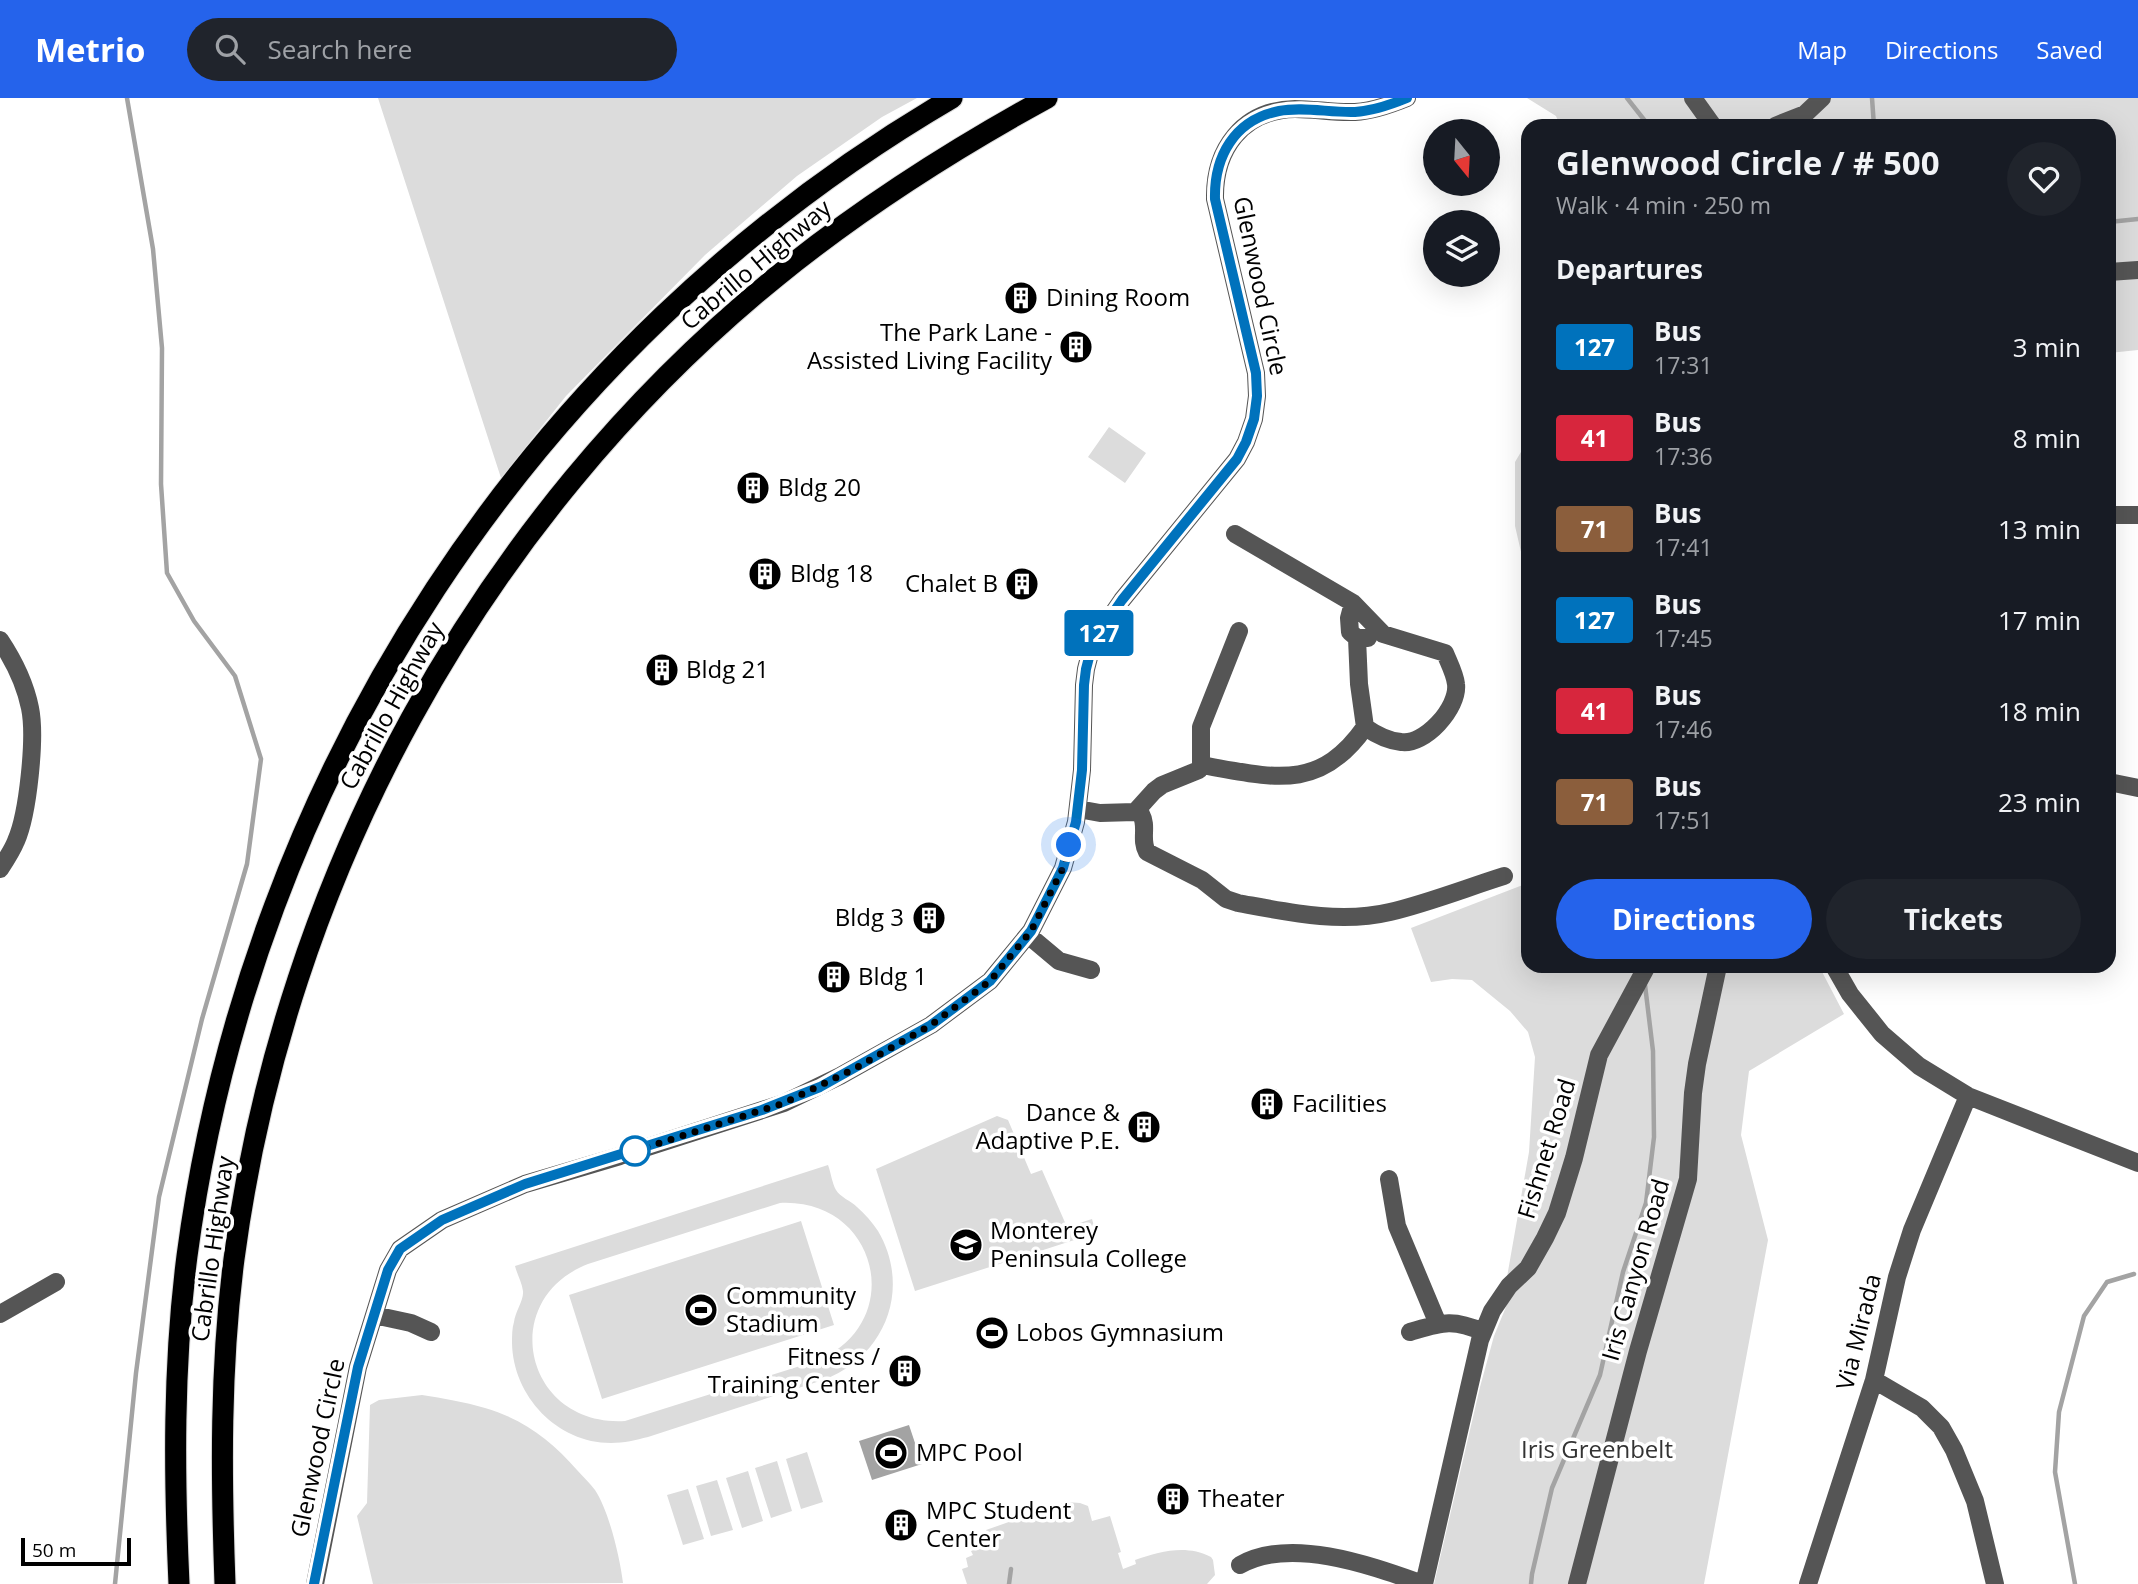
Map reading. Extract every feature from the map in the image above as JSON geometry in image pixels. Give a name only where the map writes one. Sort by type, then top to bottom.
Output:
[{"type":"highway","name":"Cabrillo Highway","points":[[179,1584],[174,1468],[176,1381],[187,1259],[202,1163],[223,1069],[260,944],[306,825],[349,736],[396,650],[467,542],[547,439],[612,367],[707,275],[781,214],[859,157],[952,98]]},
{"type":"highway","name":"Cabrillo Highway","points":[[225,1584],[221,1456],[224,1359],[233,1263],[253,1146],[285,1021],[318,919],[363,814],[411,719],[483,600],[552,505],[615,431],[705,340],[783,272],[877,201],[958,148],[1047,98]]},
{"type":"street","name":"Glenwood Circle","points":[[314,1584],[358,1367],[388,1270],[400,1249],[442,1220],[525,1184],[772,1107],[820,1087],[931,1025],[990,981],[1028,935],[1063,868],[1078,809],[1082,770],[1084,685],[1093,642],[1115,610],[1228,472],[1246,442],[1254,419],[1256,373],[1215,199],[1216,173],[1226,147],[1254,121],[1279,111],[1366,111],[1407,98]]},
{"type":"street","points":[[1693,98],[1708,119]]},
{"type":"street","points":[[1792,119],[1805,114],[1822,98]]},
{"type":"street","points":[[2116,272],[2138,270]]},
{"type":"street","points":[[2116,515],[2138,515]]},
{"type":"street","points":[[1235,534],[1353,603],[1383,634]]},
{"type":"street","points":[[1201,765],[1266,775],[1304,774],[1337,760],[1357,740],[1365,727],[1359,684],[1357,638],[1350,632],[1349,618],[1353,603]]},
{"type":"street","points":[[1135,812],[1162,785],[1196,772],[1201,765],[1201,727],[1238,631]]},
{"type":"street","points":[[1357,638],[1383,634],[1445,653],[1457,686],[1452,706],[1421,739],[1403,743],[1365,727]]},
{"type":"street","points":[[0,640],[14,661],[26,691],[30,708],[32,746],[22,822],[16,842],[0,869]]},
{"type":"street","points":[[2116,783],[2138,788]]},
{"type":"street","points":[[1078,809],[1100,813],[1141,814],[1144,818],[1143,841],[1147,852],[1202,880],[1226,899],[1302,914],[1368,916],[1389,913],[1504,876]]},
{"type":"street","points":[[1028,935],[1059,961],[1091,970]]},
{"type":"street","name":"Fishnet Road","points":[[1424,1584],[1483,1332],[1492,1311],[1509,1286],[1528,1268],[1551,1225],[1574,1158],[1600,1055],[1643,973]]},
{"type":"street","name":"Iris Canyon Road","points":[[1577,1584],[1638,1351],[1688,1179],[1695,1074],[1717,973]]},
{"type":"street","points":[[1838,973],[1850,994],[1882,1034],[1919,1066],[1968,1096],[2138,1163]]},
{"type":"street","name":"Via Mirada","points":[[1808,1584],[1874,1380],[1897,1277],[1912,1230],[1968,1096]]},
{"type":"street","points":[[1389,1179],[1397,1226],[1438,1324]]},
{"type":"street","points":[[0,1314],[56,1282]]},
{"type":"street","points":[[374,1315],[411,1323],[431,1332]]},
{"type":"street","points":[[1410,1332],[1438,1324],[1464,1323],[1483,1332]]},
{"type":"street","points":[[1874,1380],[1922,1408],[1941,1427],[1975,1501],[1995,1584]]},
{"type":"street","points":[[1240,1565],[1252,1558],[1269,1554],[1310,1555],[1345,1560],[1424,1584]]},
{"type":"green space","points":[[378,98],[917,98],[882,117],[797,176],[705,255],[566,396],[501,478]]},
{"type":"green space","points":[[1527,98],[2138,98],[2138,350],[2116,352],[2116,119],[1557,119]]},
{"type":"green space","points":[[1109,427],[1146,453],[1125,483],[1088,457]]},
{"type":"green space","points":[[1521,452],[1521,552],[1515,526],[1515,462]]},
{"type":"green space","name":"Iris Greenbelt","points":[[1521,886],[1521,973],[1823,973],[1844,1014],[1749,1071],[1741,1135],[1768,1240],[1704,1584],[1434,1584],[1480,1387],[1494,1336],[1510,1297],[1507,1277],[1529,1152],[1535,1057],[1528,1032],[1510,1011],[1472,980],[1431,982],[1411,928]]},
{"type":"green space","points":[[997,1116],[1008,1120],[1031,1174],[1042,1170],[1067,1227],[1092,1219],[1096,1233],[915,1291],[876,1169]]},
{"type":"green space","points":[[828,1165],[838,1192],[860,1210],[878,1231],[888,1253],[892,1298],[877,1338],[863,1355],[845,1369],[823,1380],[648,1437],[611,1443],[591,1441],[556,1425],[542,1413],[520,1381],[514,1363],[512,1335],[523,1291],[515,1266]],"holes":[[[780,1203],[814,1207],[840,1220],[859,1241],[870,1266],[871,1293],[863,1320],[845,1343],[816,1361],[625,1421],[591,1417],[564,1404],[545,1383],[534,1358],[533,1331],[541,1305],[559,1281],[588,1264]]]},
{"type":"green space","name":"Community Stadium","points":[[801,1221],[834,1325],[602,1399],[569,1295]]},
{"type":"green space","points":[[422,1395],[485,1408],[512,1418],[536,1432],[557,1450],[591,1485],[600,1499],[613,1535],[623,1583],[373,1584],[357,1516],[367,1503],[370,1405],[379,1400]]},
{"type":"green space","points":[[807,1452],[823,1502],[801,1509],[786,1459]]},
{"type":"green space","points":[[777,1461],[792,1511],[771,1518],[755,1468]]},
{"type":"green space","points":[[748,1471],[763,1521],[742,1528],[726,1478]]},
{"type":"green space","points":[[717,1480],[733,1530],[711,1536],[696,1486]]},
{"type":"green space","points":[[688,1489],[704,1539],[683,1545],[667,1495]]},
{"type":"green space","points":[[1066,1502],[1088,1506],[1092,1521],[1110,1516],[1121,1552],[1118,1553],[1123,1569],[1136,1564],[1135,1560],[1182,1550],[1211,1557],[1215,1575],[1207,1584],[967,1584],[962,1569],[968,1567],[966,1558],[973,1555],[971,1551],[990,1544],[986,1530]]},
{"type":"shaded area","name":"MPC Pool","points":[[909,1425],[922,1464],[872,1480],[859,1441]]},
{"type":"waterway","points":[[115,1584],[136,1373],[159,1197],[202,1019],[247,864],[261,759],[235,676],[194,621],[167,573],[161,484],[162,348],[153,249],[127,98]]},
{"type":"waterway","points":[[1627,98],[1644,119]]},
{"type":"waterway","points":[[1872,98],[1874,119]]},
{"type":"waterway","points":[[2116,221],[2138,219]]},
{"type":"waterway","points":[[1531,1584],[1552,1488],[1600,1375],[1623,1272],[1646,1203],[1654,1137],[1653,1051],[1645,985]]},
{"type":"waterway","points":[[2075,1584],[2055,1472],[2059,1412],[2084,1316],[2107,1282],[2134,1274]]},
{"type":"waterway","points":[[1009,1584],[1011,1569]]},
{"type":"bus line","name":"127","points":[[314,1584],[358,1367],[388,1270],[400,1249],[442,1220],[525,1184],[784,1103],[820,1087],[931,1025],[990,981],[1031,931],[1063,868],[1076,822],[1082,770],[1084,685],[1093,642],[1122,600],[1228,472],[1246,442],[1254,419],[1256,373],[1215,199],[1216,173],[1220,159],[1233,138],[1266,115],[1294,109],[1366,111],[1407,98]]},
{"type":"place","name":"Dining Room","points":[[1021,298]]},
{"type":"place","name":"The Park Lane - Assisted Living Facility","points":[[1076,347]]},
{"type":"place","name":"Bldg 20","points":[[753,488]]},
{"type":"place","name":"Bldg 18","points":[[765,574]]},
{"type":"place","name":"Chalet B","points":[[1022,584]]},
{"type":"place","name":"Bldg 21","points":[[662,670]]},
{"type":"place","name":"Bldg 3","points":[[929,918]]},
{"type":"place","name":"Bldg 1","points":[[834,977]]},
{"type":"place","name":"Facilities","points":[[1267,1104]]},
{"type":"place","name":"Dance & Adaptive P.E.","points":[[1144,1127]]},
{"type":"place","name":"Monterey Peninsula College","points":[[966,1245]]},
{"type":"place","name":"Community Stadium","points":[[701,1310]]},
{"type":"place","name":"Lobos Gymnasium","points":[[992,1333]]},
{"type":"place","name":"Fitness / Training Center","points":[[905,1371]]},
{"type":"place","name":"MPC Pool","points":[[891,1453]]},
{"type":"place","name":"Theater","points":[[1173,1499]]},
{"type":"place","name":"MPC Student Center","points":[[901,1525]]},
{"type":"route","points":[[635,1151],[784,1103],[856,1068],[931,1025],[990,981],[1031,931],[1063,868],[1069,845]]}]
